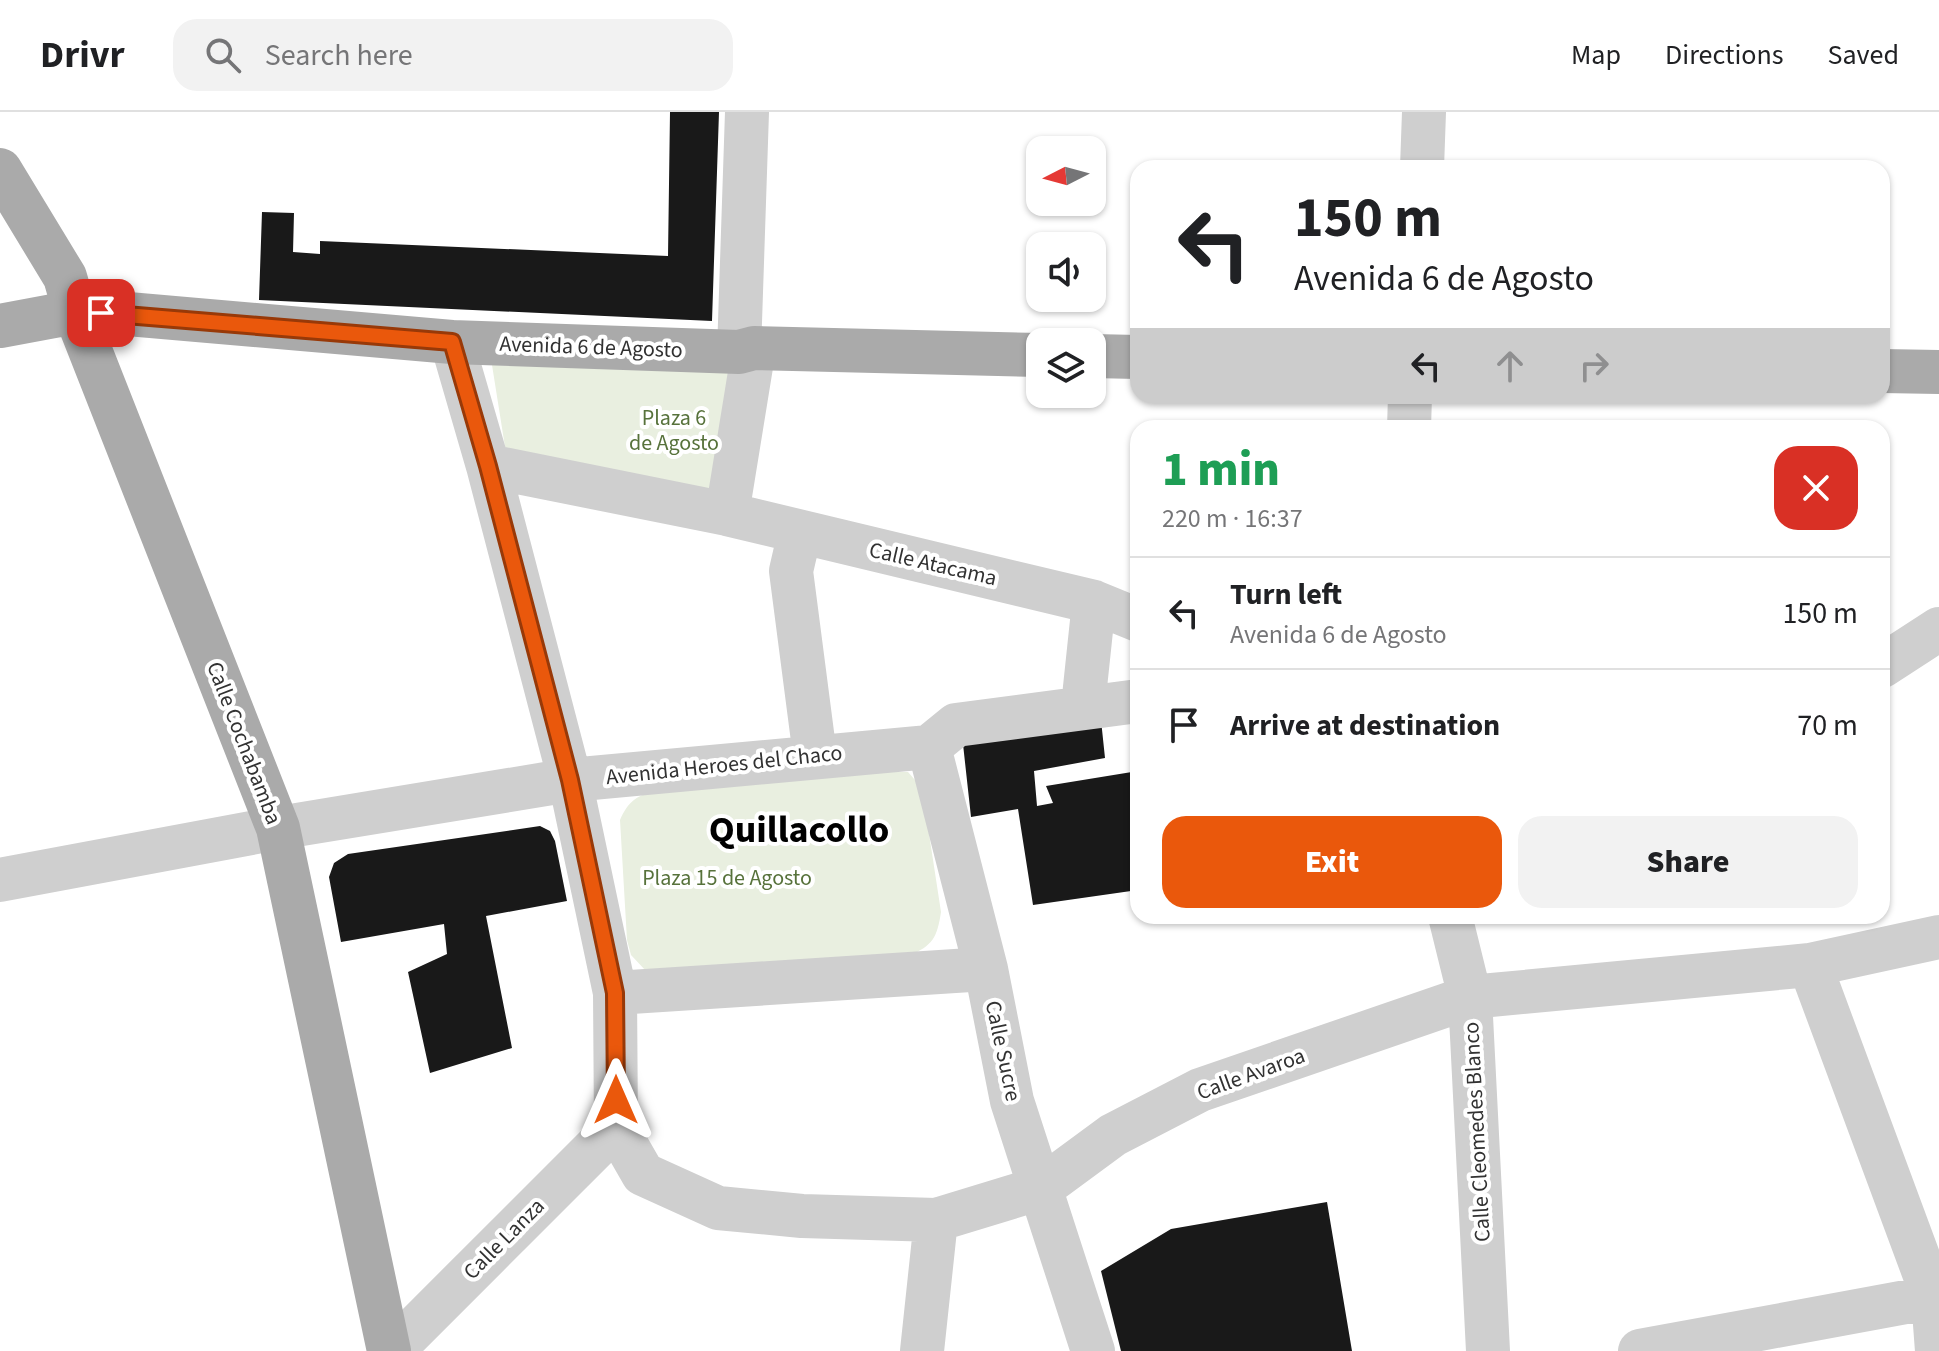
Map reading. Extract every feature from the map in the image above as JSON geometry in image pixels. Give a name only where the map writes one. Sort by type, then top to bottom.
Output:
[{"type":"main road","name":"Calle Cochabamba","points":[[0,170],[65,277],[75,312],[278,828],[390,1351]]},
{"type":"main road","name":"Avenida 6 de Agosto","points":[[0,326],[75,312],[143,315],[452,342],[1026,355]]},
{"type":"main road","points":[[1106,356],[1130,357]]},
{"type":"main road","points":[[1890,371],[1939,372]]},
{"type":"street","points":[[727,514],[746,350],[747,112]]},
{"type":"street","points":[[1422,160],[1424,112]]},
{"type":"street","points":[[452,342],[488,466],[570,780],[615,993],[616,1127]]},
{"type":"street","name":"Calle Atacama","points":[[488,466],[727,514],[1094,602],[1130,617]]},
{"type":"street","points":[[800,532],[791,571],[815,756]]},
{"type":"street","points":[[1083,706],[1094,602]]},
{"type":"street","points":[[1890,661],[1939,629]]},
{"type":"street","points":[[929,747],[956,725],[1130,702]]},
{"type":"street","name":"Avenida Heroes del Chaco","points":[[0,880],[278,828],[570,780],[929,747]]},
{"type":"street","name":"Calle Sucre","points":[[929,747],[986,969],[1012,1101],[1093,1351]]},
{"type":"street","name":"Calle Cleomedes Blanco","points":[[1452,924],[1470,997],[1488,1351]]},
{"type":"street","name":"Calle Avaroa","points":[[616,1127],[643,1174],[718,1208],[802,1216],[936,1220],[1041,1188],[1113,1135],[1200,1090],[1470,997],[1810,965],[1939,937]]},
{"type":"street","points":[[1810,965],[1936,1297],[1937,1351]]},
{"type":"street","points":[[615,993],[986,969]]},
{"type":"street","name":"Calle Lanza","points":[[390,1351],[616,1127]]},
{"type":"street","points":[[922,1351],[936,1220]]},
{"type":"street","points":[[1640,1351],[1936,1297]]},
{"type":"green space","name":"Plaza 6 de Agosto","points":[[492,365],[744,372],[723,502],[506,453]]},
{"type":"green space","name":"Plaza 15 de Agosto","points":[[908,772],[922,788],[941,912],[938,928],[924,948],[909,956],[646,971],[631,955],[627,940],[620,820],[633,801],[653,791]]},
{"type":"building","points":[[670,112],[719,112],[712,321],[259,300],[262,212],[294,213],[293,252],[320,254],[320,241],[668,256]]},
{"type":"building","points":[[1101,720],[1105,758],[1034,771],[1037,806],[1053,803],[1046,786],[1130,772],[1130,891],[1033,905],[1018,809],[971,817],[963,744]]},
{"type":"building","points":[[540,826],[550,831],[555,841],[567,901],[486,916],[512,1048],[430,1073],[408,972],[447,954],[444,924],[341,942],[329,877],[334,863],[348,854]]},
{"type":"building","points":[[1327,1202],[1352,1351],[1121,1351],[1101,1271],[1171,1229]]},
{"type":"district","name":"Quillacollo","points":[[799,830]]},
{"type":"route","points":[[101,313],[452,342],[488,466],[570,780],[615,993],[616,1100]]}]
